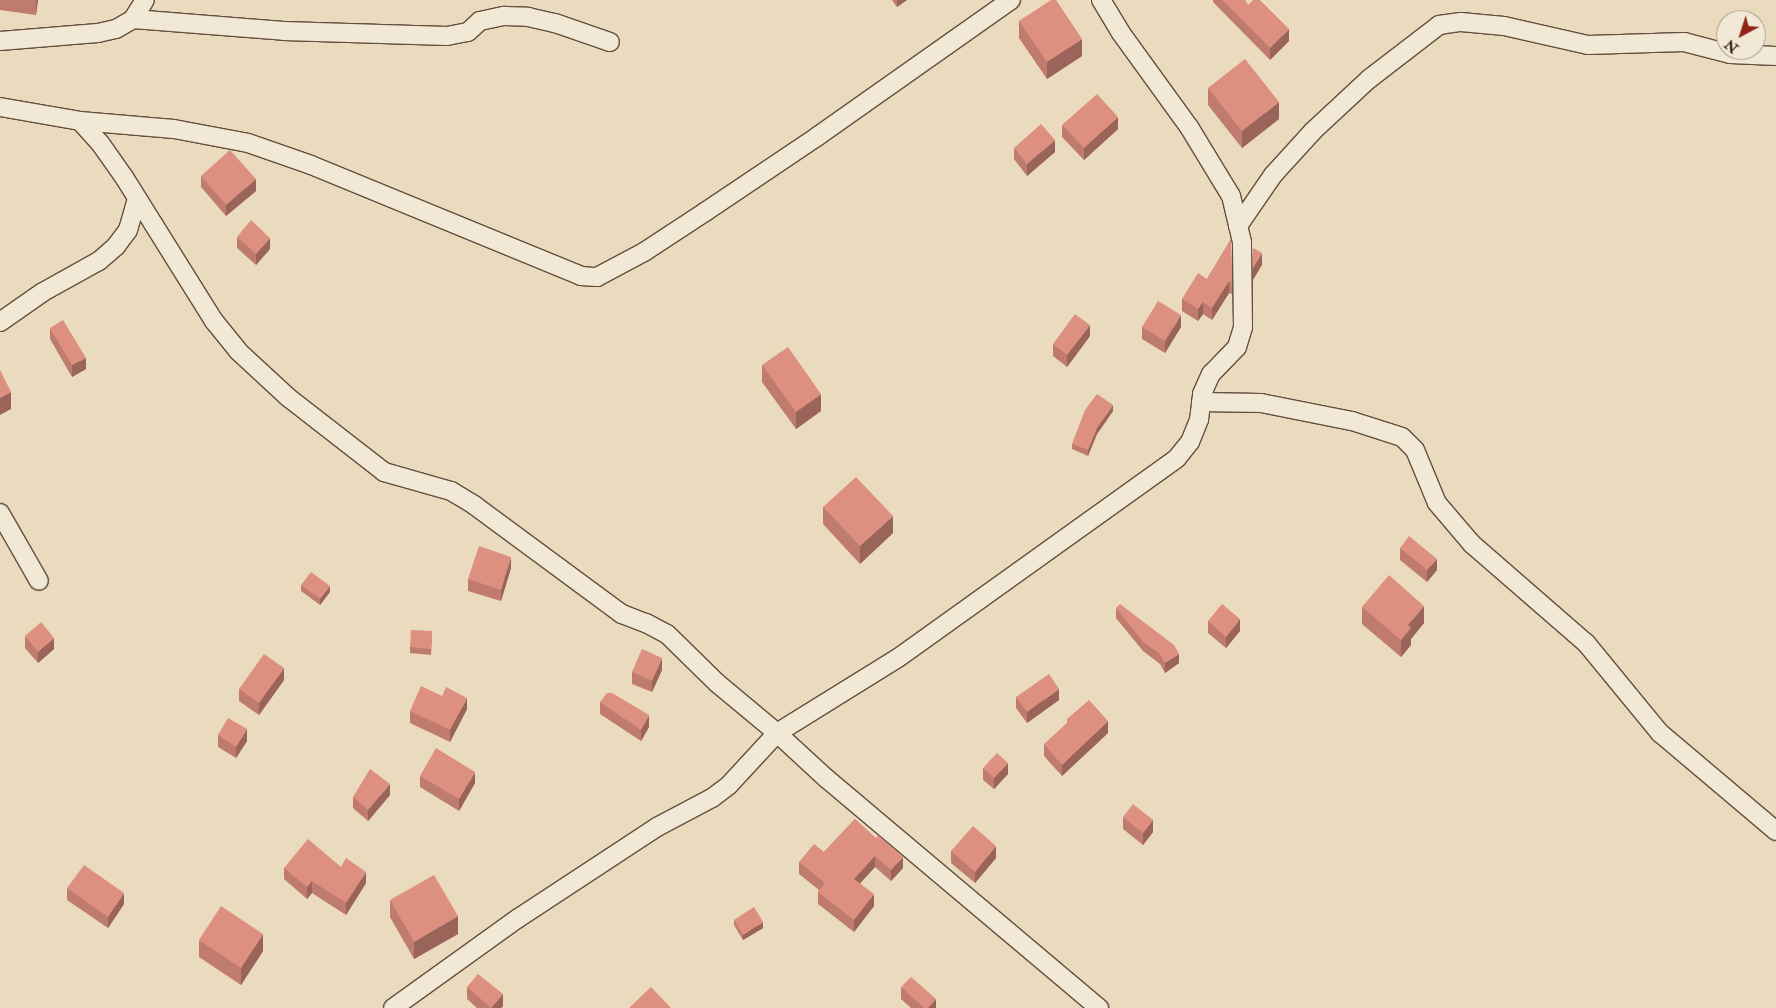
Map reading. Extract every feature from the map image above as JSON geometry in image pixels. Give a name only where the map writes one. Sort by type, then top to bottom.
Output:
[{"type":"street","points":[[0,41],[98,33],[116,29],[133,19],[145,0]]},
{"type":"street","points":[[0,108],[80,121],[174,129],[248,143],[311,165],[581,276],[597,277],[644,252],[705,212],[818,136],[1011,0]]},
{"type":"street","points":[[393,1008],[517,919],[656,827],[712,798],[729,785],[777,733],[898,658],[1177,458],[1190,442],[1199,420],[1201,402],[1211,374],[1237,347],[1243,327],[1242,242],[1231,196],[1188,127],[1121,33],[1101,0]]},
{"type":"street","points":[[133,19],[284,32],[448,36],[468,32],[480,20],[504,16],[528,17],[555,23],[610,42]]},
{"type":"street","points":[[1238,226],[1273,175],[1313,130],[1369,79],[1439,24],[1461,22],[1504,26],[1588,45],[1684,42],[1730,54],[1774,54]]},
{"type":"street","points":[[80,121],[100,143],[214,320],[238,351],[289,398],[360,456],[384,472],[451,491],[474,505],[622,614],[646,623],[667,634],[717,683],[777,733],[827,779],[1099,1008]]},
{"type":"street","points":[[0,322],[44,292],[105,256],[128,230],[137,198]]},
{"type":"street","points":[[1201,402],[1261,403],[1352,421],[1402,437],[1415,450],[1437,503],[1472,544],[1586,643],[1660,733],[1776,832]]},
{"type":"street","points":[[0,513],[39,581]]},
{"type":"building","points":[[1051,0],[1056,0],[1082,39],[1047,62],[1019,21]]},
{"type":"building","points":[[1222,0],[1245,0],[1248,5],[1253,0],[1260,0],[1289,29],[1270,48]]},
{"type":"building","points":[[1245,59],[1279,102],[1242,131],[1208,88]]},
{"type":"building","points":[[1097,94],[1118,117],[1084,148],[1062,125]]},
{"type":"building","points":[[1041,124],[1055,140],[1027,164],[1014,148]]},
{"type":"building","points":[[230,150],[256,179],[226,205],[201,176]]},
{"type":"building","points":[[251,220],[270,238],[256,254],[237,237]]},
{"type":"building","points":[[1231,239],[1232,282],[1229,281],[1212,308],[1203,302],[1198,309],[1182,299],[1198,273],[1207,279]]},
{"type":"building","points":[[1253,248],[1262,253],[1253,268]]},
{"type":"building","points":[[1158,301],[1181,315],[1165,341],[1142,327]]},
{"type":"building","points":[[1075,314],[1090,325],[1067,355],[1053,344]]},
{"type":"building","points":[[63,320],[86,358],[72,365],[50,328]]},
{"type":"building","points":[[788,347],[821,394],[796,412],[762,365]]},
{"type":"building","points":[[0,370],[11,392],[0,398]]},
{"type":"building","points":[[1097,394],[1113,405],[1097,428],[1088,450],[1072,444],[1085,410]]},
{"type":"building","points":[[856,477],[893,516],[860,546],[823,507]]},
{"type":"building","points":[[1409,536],[1437,559],[1427,570],[1400,548]]},
{"type":"building","points":[[479,546],[511,557],[501,590],[468,579]]},
{"type":"building","points":[[311,572],[330,586],[320,599],[301,585]]},
{"type":"building","points":[[1389,575],[1424,606],[1408,625],[1411,628],[1401,640],[1362,607]]},
{"type":"building","points":[[1120,604],[1174,645],[1179,654],[1165,663],[1160,654],[1143,642],[1116,608]]},
{"type":"building","points":[[1222,604],[1240,619],[1226,637],[1208,621]]},
{"type":"building","points":[[41,622],[54,638],[38,652],[25,636]]},
{"type":"building","points":[[411,630],[432,631],[431,649],[410,647]]},
{"type":"building","points":[[642,649],[662,658],[652,681],[632,672]]},
{"type":"building","points":[[264,654],[284,668],[259,703],[239,689]]},
{"type":"building","points":[[1049,674],[1059,689],[1027,712],[1016,697]]},
{"type":"building","points":[[421,686],[442,696],[446,687],[467,698],[450,730],[410,711]]},
{"type":"building","points":[[607,693],[612,693],[649,715],[641,730],[600,702]]},
{"type":"building","points":[[1089,700],[1108,721],[1062,765],[1044,744],[1067,723],[1067,719]]},
{"type":"building","points":[[228,718],[247,729],[236,747],[218,735]]},
{"type":"building","points":[[436,748],[475,772],[459,799],[420,776]]},
{"type":"building","points":[[997,753],[1008,763],[994,778],[983,768]]},
{"type":"building","points":[[370,769],[390,784],[368,810],[353,797]]},
{"type":"building","points":[[1133,804],[1153,820],[1143,833],[1123,817]]},
{"type":"building","points":[[855,819],[876,838],[878,835],[903,857],[891,870],[875,856],[854,879],[874,894],[854,920],[818,892],[825,883],[799,862],[814,844],[824,852]]},
{"type":"building","points":[[973,826],[996,846],[975,872],[951,851]]},
{"type":"building","points":[[308,839],[341,867],[346,858],[366,872],[346,903],[312,881],[307,887],[284,868]]},
{"type":"building","points":[[84,865],[124,893],[108,917],[67,888]]},
{"type":"building","points":[[434,875],[458,916],[414,942],[390,900]]},
{"type":"building","points":[[221,906],[263,934],[241,968],[199,940]]},
{"type":"building","points":[[754,907],[763,922],[743,935],[734,920]]},
{"type":"building","points":[[478,974],[503,994],[491,1008],[467,987]]},
{"type":"building","points":[[911,977],[936,999],[928,1008],[924,1008],[901,987]]},
{"type":"building","points":[[651,987],[671,1008],[629,1008]]}]
